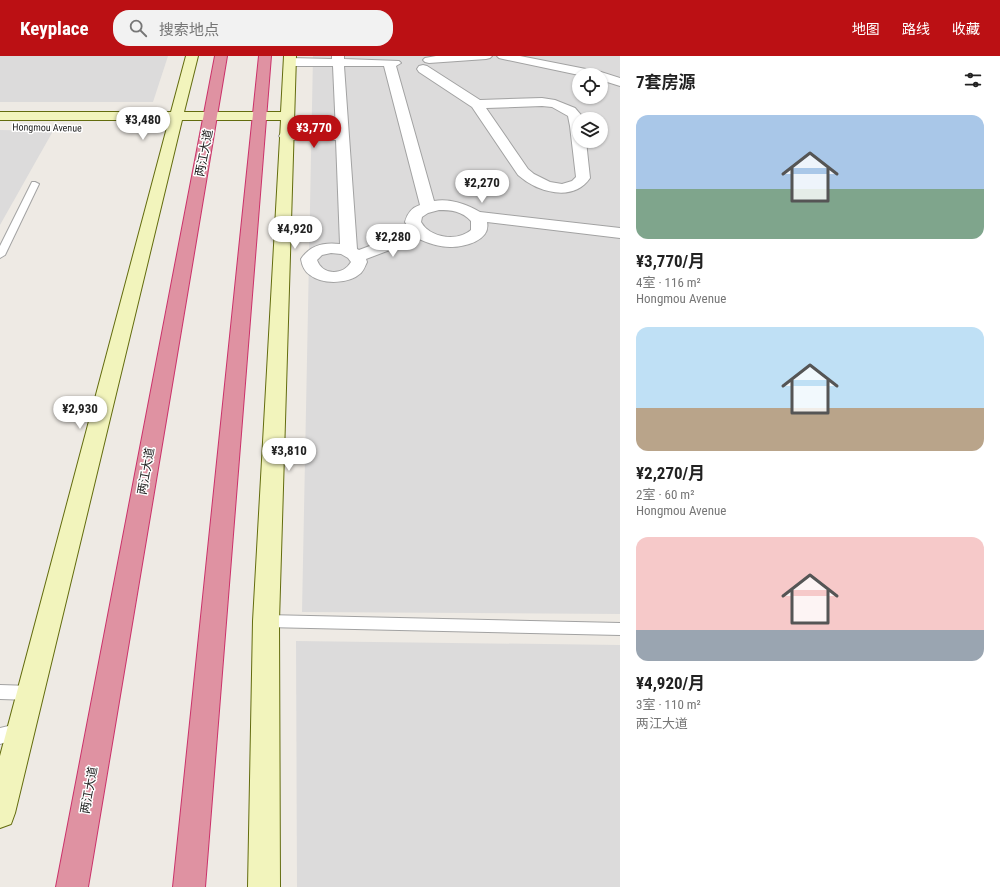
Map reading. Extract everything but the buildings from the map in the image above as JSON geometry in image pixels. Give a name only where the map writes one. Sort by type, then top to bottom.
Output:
[{"type":"highway","name":"两江大道","points":[[72,887],[196,126],[221,56]]},
{"type":"highway","points":[[189,887],[254,125],[265,56]]},
{"type":"street","points":[[0,813],[31,693],[196,126],[192,56]]},
{"type":"street","points":[[396,61],[398,66],[418,65],[486,56]]},
{"type":"street","points":[[503,56],[572,70]]},
{"type":"street","points":[[264,887],[266,621],[290,59],[396,61]]},
{"type":"street","points":[[338,59],[342,136],[353,254]]},
{"type":"street","points":[[396,61],[428,207]]},
{"type":"street","points":[[418,65],[477,104],[523,172],[532,180],[560,188],[571,188],[582,181],[583,178],[577,126],[574,115],[570,111],[555,104],[542,102],[477,104]]},
{"type":"street","points":[[608,78],[620,82]]},
{"type":"street","points":[[0,116],[196,126],[254,125],[342,136]]},
{"type":"street","name":"Hongmou Avenue","points":[[0,126],[196,126]]},
{"type":"street","points":[[476,216],[480,222],[481,228],[478,233],[471,238],[462,241],[439,241],[428,238],[419,233],[414,227],[412,221],[414,215],[420,210],[428,207],[444,205],[460,208],[476,216],[620,233]]},
{"type":"street","points":[[353,254],[419,233]]},
{"type":"street","points":[[339,248],[353,254],[359,262],[358,267],[354,271],[340,276],[316,273],[309,264],[311,255],[323,249],[339,248]]},
{"type":"street","points":[[281,264],[309,264]]},
{"type":"lane","points":[[0,255],[35,184]]},
{"type":"lane","points":[[266,621],[620,629]]},
{"type":"lane","points":[[0,692],[31,693]]},
{"type":"lane","points":[[0,736],[21,731]]},
{"type":"shaded area","points":[[0,56],[168,56],[153,102],[0,102]]},
{"type":"shaded area","points":[[313,56],[620,56],[620,614],[302,612]]},
{"type":"shaded area","points":[[0,130],[53,131],[0,225]]},
{"type":"shaded area","points":[[296,641],[620,645],[620,887],[297,887]]}]
